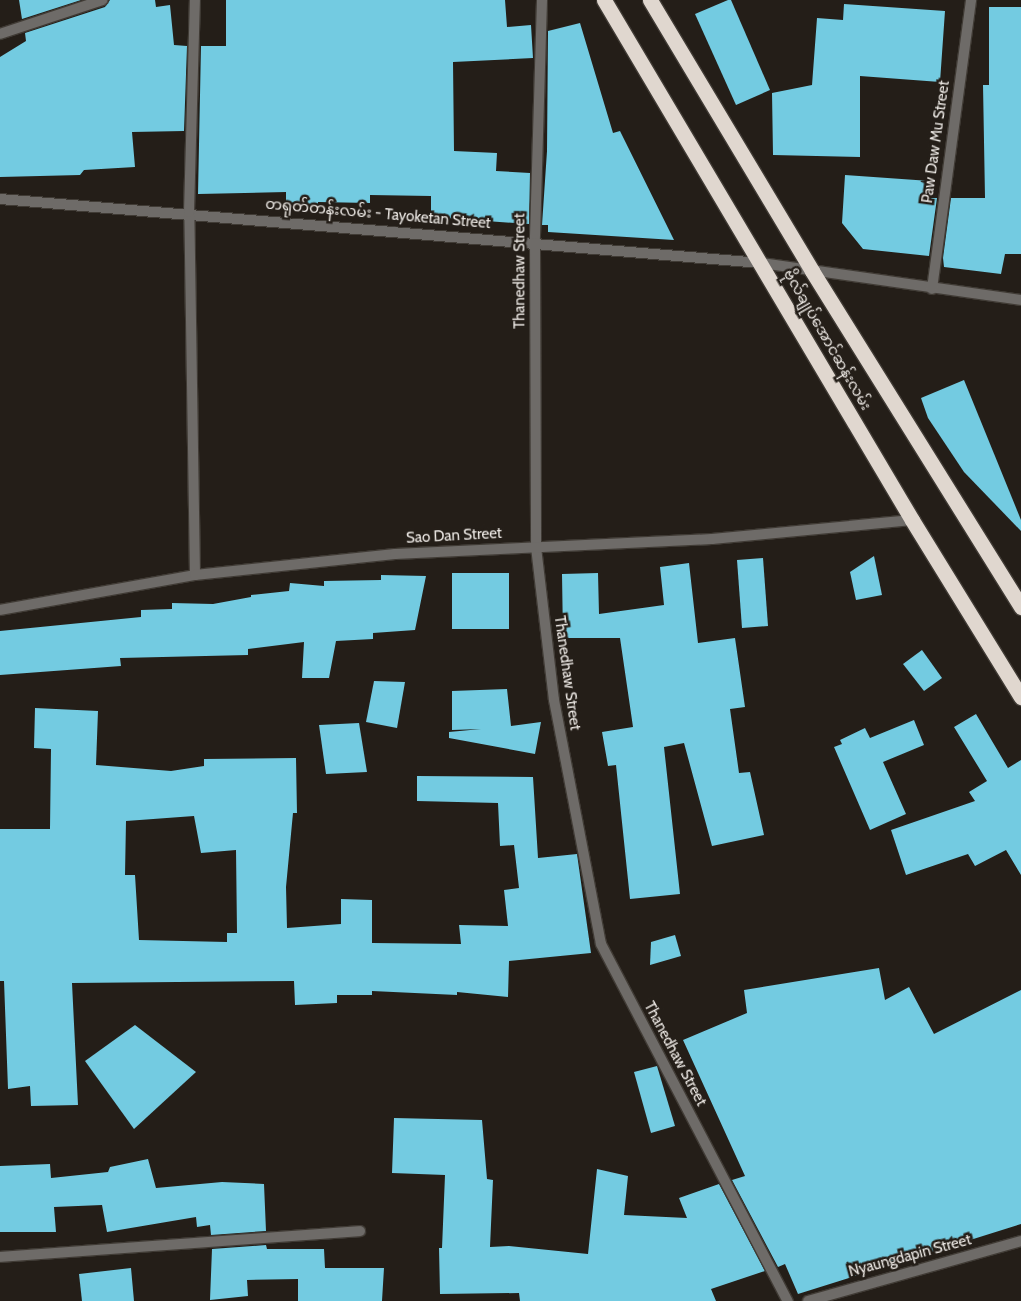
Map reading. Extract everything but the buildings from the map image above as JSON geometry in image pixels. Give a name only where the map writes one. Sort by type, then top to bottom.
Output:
[{"type":"highway","name":"ဗိုလ်ချုပ်အောင်ဆန်းလမ်း","points":[[604,0],[912,520],[1021,697]]},
{"type":"highway","name":"ဗိုလ်ချုပ်အောင်ဆန်းလမ်း","points":[[650,0],[812,271],[1021,607]]},
{"type":"street","points":[[0,34],[103,0]]},
{"type":"street","points":[[195,575],[189,212],[196,0]]},
{"type":"street","name":"Thanedhaw Street","points":[[542,0],[535,243],[536,547],[554,700],[601,944],[788,1301]]},
{"type":"street","name":"Paw Daw Mu Street","points":[[932,289],[970,0]]},
{"type":"street","name":"တရုတ်တန်းလမ်း - Tayoketan Street","points":[[0,199],[189,212],[761,263],[932,289],[1021,300]]},
{"type":"street","name":"Sao Dan Street","points":[[0,610],[195,575],[395,554],[712,539],[912,520]]},
{"type":"street","points":[[0,1257],[360,1231]]},
{"type":"street","name":"Nyaungdapin Street","points":[[808,1301],[1021,1241]]}]
